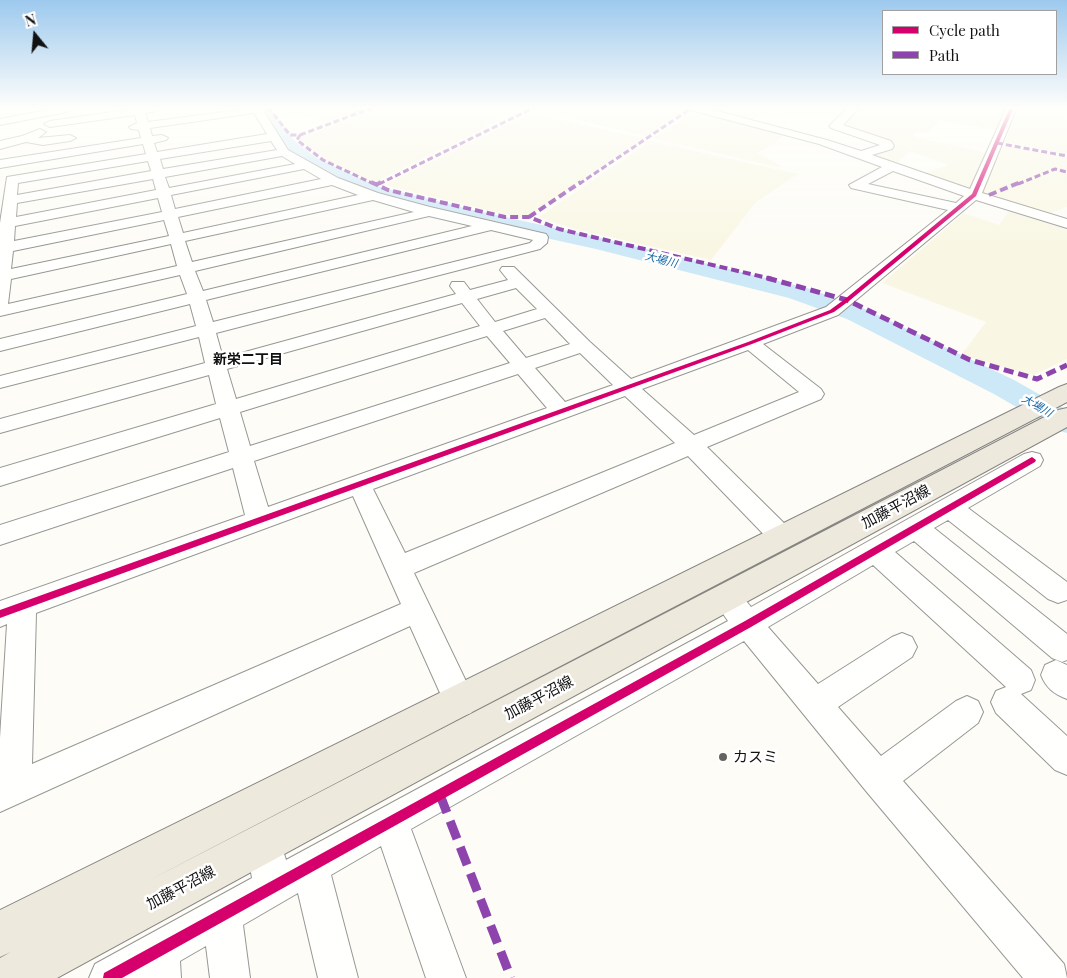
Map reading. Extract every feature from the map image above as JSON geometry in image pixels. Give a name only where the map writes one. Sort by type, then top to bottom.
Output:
[{"type":"main road","name":"加藤平沼線","points":[[0,934],[782,537],[1053,409]]},
{"type":"main road","name":"加藤平沼線","points":[[10,978],[264,844],[737,611],[1053,409]]},
{"type":"street","points":[[0,164],[73,153]]},
{"type":"street","points":[[152,153],[186,269],[197,298],[259,519]]},
{"type":"street","points":[[0,303],[12,180],[173,153]]},
{"type":"street","points":[[10,200],[280,153]]},
{"type":"street","points":[[0,382],[535,246],[539,243],[541,237],[427,211],[373,196],[333,182],[285,153]]},
{"type":"street","points":[[854,153],[974,195],[1067,224]]},
{"type":"street","points":[[861,155],[868,153]]},
{"type":"street","points":[[418,609],[7,792],[11,610],[359,482],[750,343],[840,306],[974,195],[992,153]]},
{"type":"street","points":[[7,223],[308,166]]},
{"type":"street","points":[[893,166],[856,184],[959,208]]},
{"type":"street","points":[[4,248],[333,182]]},
{"type":"street","points":[[2,276],[373,196]]},
{"type":"street","points":[[0,311],[402,219],[427,211]]},
{"type":"street","points":[[402,219],[491,329],[560,410]]},
{"type":"street","points":[[0,345],[484,229],[490,225]]},
{"type":"street","points":[[495,256],[584,346],[691,446],[782,537]]},
{"type":"street","points":[[0,426],[519,282]]},
{"type":"street","points":[[0,477],[550,311]]},
{"type":"street","points":[[399,567],[814,394],[750,343]]},
{"type":"street","points":[[0,535],[584,346]]},
{"type":"street","points":[[109,978],[160,964],[222,916],[391,822],[737,611],[876,551],[1032,460]]},
{"type":"street","points":[[359,482],[460,702]]},
{"type":"street","points":[[950,508],[1058,591]]},
{"type":"street","points":[[916,528],[1062,669]]},
{"type":"street","points":[[876,551],[1013,691],[1067,758]]},
{"type":"street","points":[[737,611],[878,779],[1050,978]]},
{"type":"street","points":[[816,703],[902,647]]},
{"type":"street","points":[[878,779],[967,712]]},
{"type":"street","points":[[391,822],[446,978]]},
{"type":"street","points":[[264,844],[273,887]]},
{"type":"street","points":[[310,867],[338,978]]},
{"type":"street","points":[[222,916],[230,978]]},
{"type":"shaded area","points":[[318,153],[435,153],[373,183],[327,160]]},
{"type":"shaded area","points":[[450,153],[622,153],[525,219],[384,185]]},
{"type":"shaded area","points":[[633,153],[702,153],[798,174],[755,203],[711,260],[571,228],[539,217]]},
{"type":"shaded area","points":[[716,153],[759,153],[781,166],[777,167]]},
{"type":"shaded area","points":[[871,153],[908,153],[896,164],[867,155]]},
{"type":"shaded area","points":[[915,153],[987,153],[972,190],[925,173],[949,165]]},
{"type":"shaded area","points":[[998,153],[1043,153],[1067,157],[1067,207],[1048,214],[979,193]]},
{"type":"shaded area","points":[[1010,210],[1067,230],[1067,359],[1034,375],[961,355],[986,322],[882,283],[964,213],[999,225]]},
{"type":"waterway","name":"大場川","points":[[299,153],[309,161],[370,190],[473,216],[597,243],[798,293],[856,314],[1004,387],[1067,423]]},
{"type":"marked path","points":[[313,153],[323,160],[388,190],[505,217],[529,217],[559,229],[783,282],[847,300],[970,360],[1037,379],[1067,365]]},
{"type":"marked path","points":[[376,185],[442,153]]},
{"type":"marked path","points":[[529,217],[625,153]]},
{"type":"marked path","points":[[1049,153],[1067,156]]},
{"type":"marked path","points":[[989,195],[1055,169],[1067,172]]},
{"type":"marked path","points":[[440,795],[511,978]]},
{"type":"cycle path","points":[[0,614],[750,343],[832,311],[974,195],[992,153]]},
{"type":"cycle path","points":[[109,978],[748,624],[1032,460]]},
{"type":"place","name":"カスミ","points":[[723,757]]},
{"type":"district","name":"新栄二丁目","points":[[248,360]]}]
